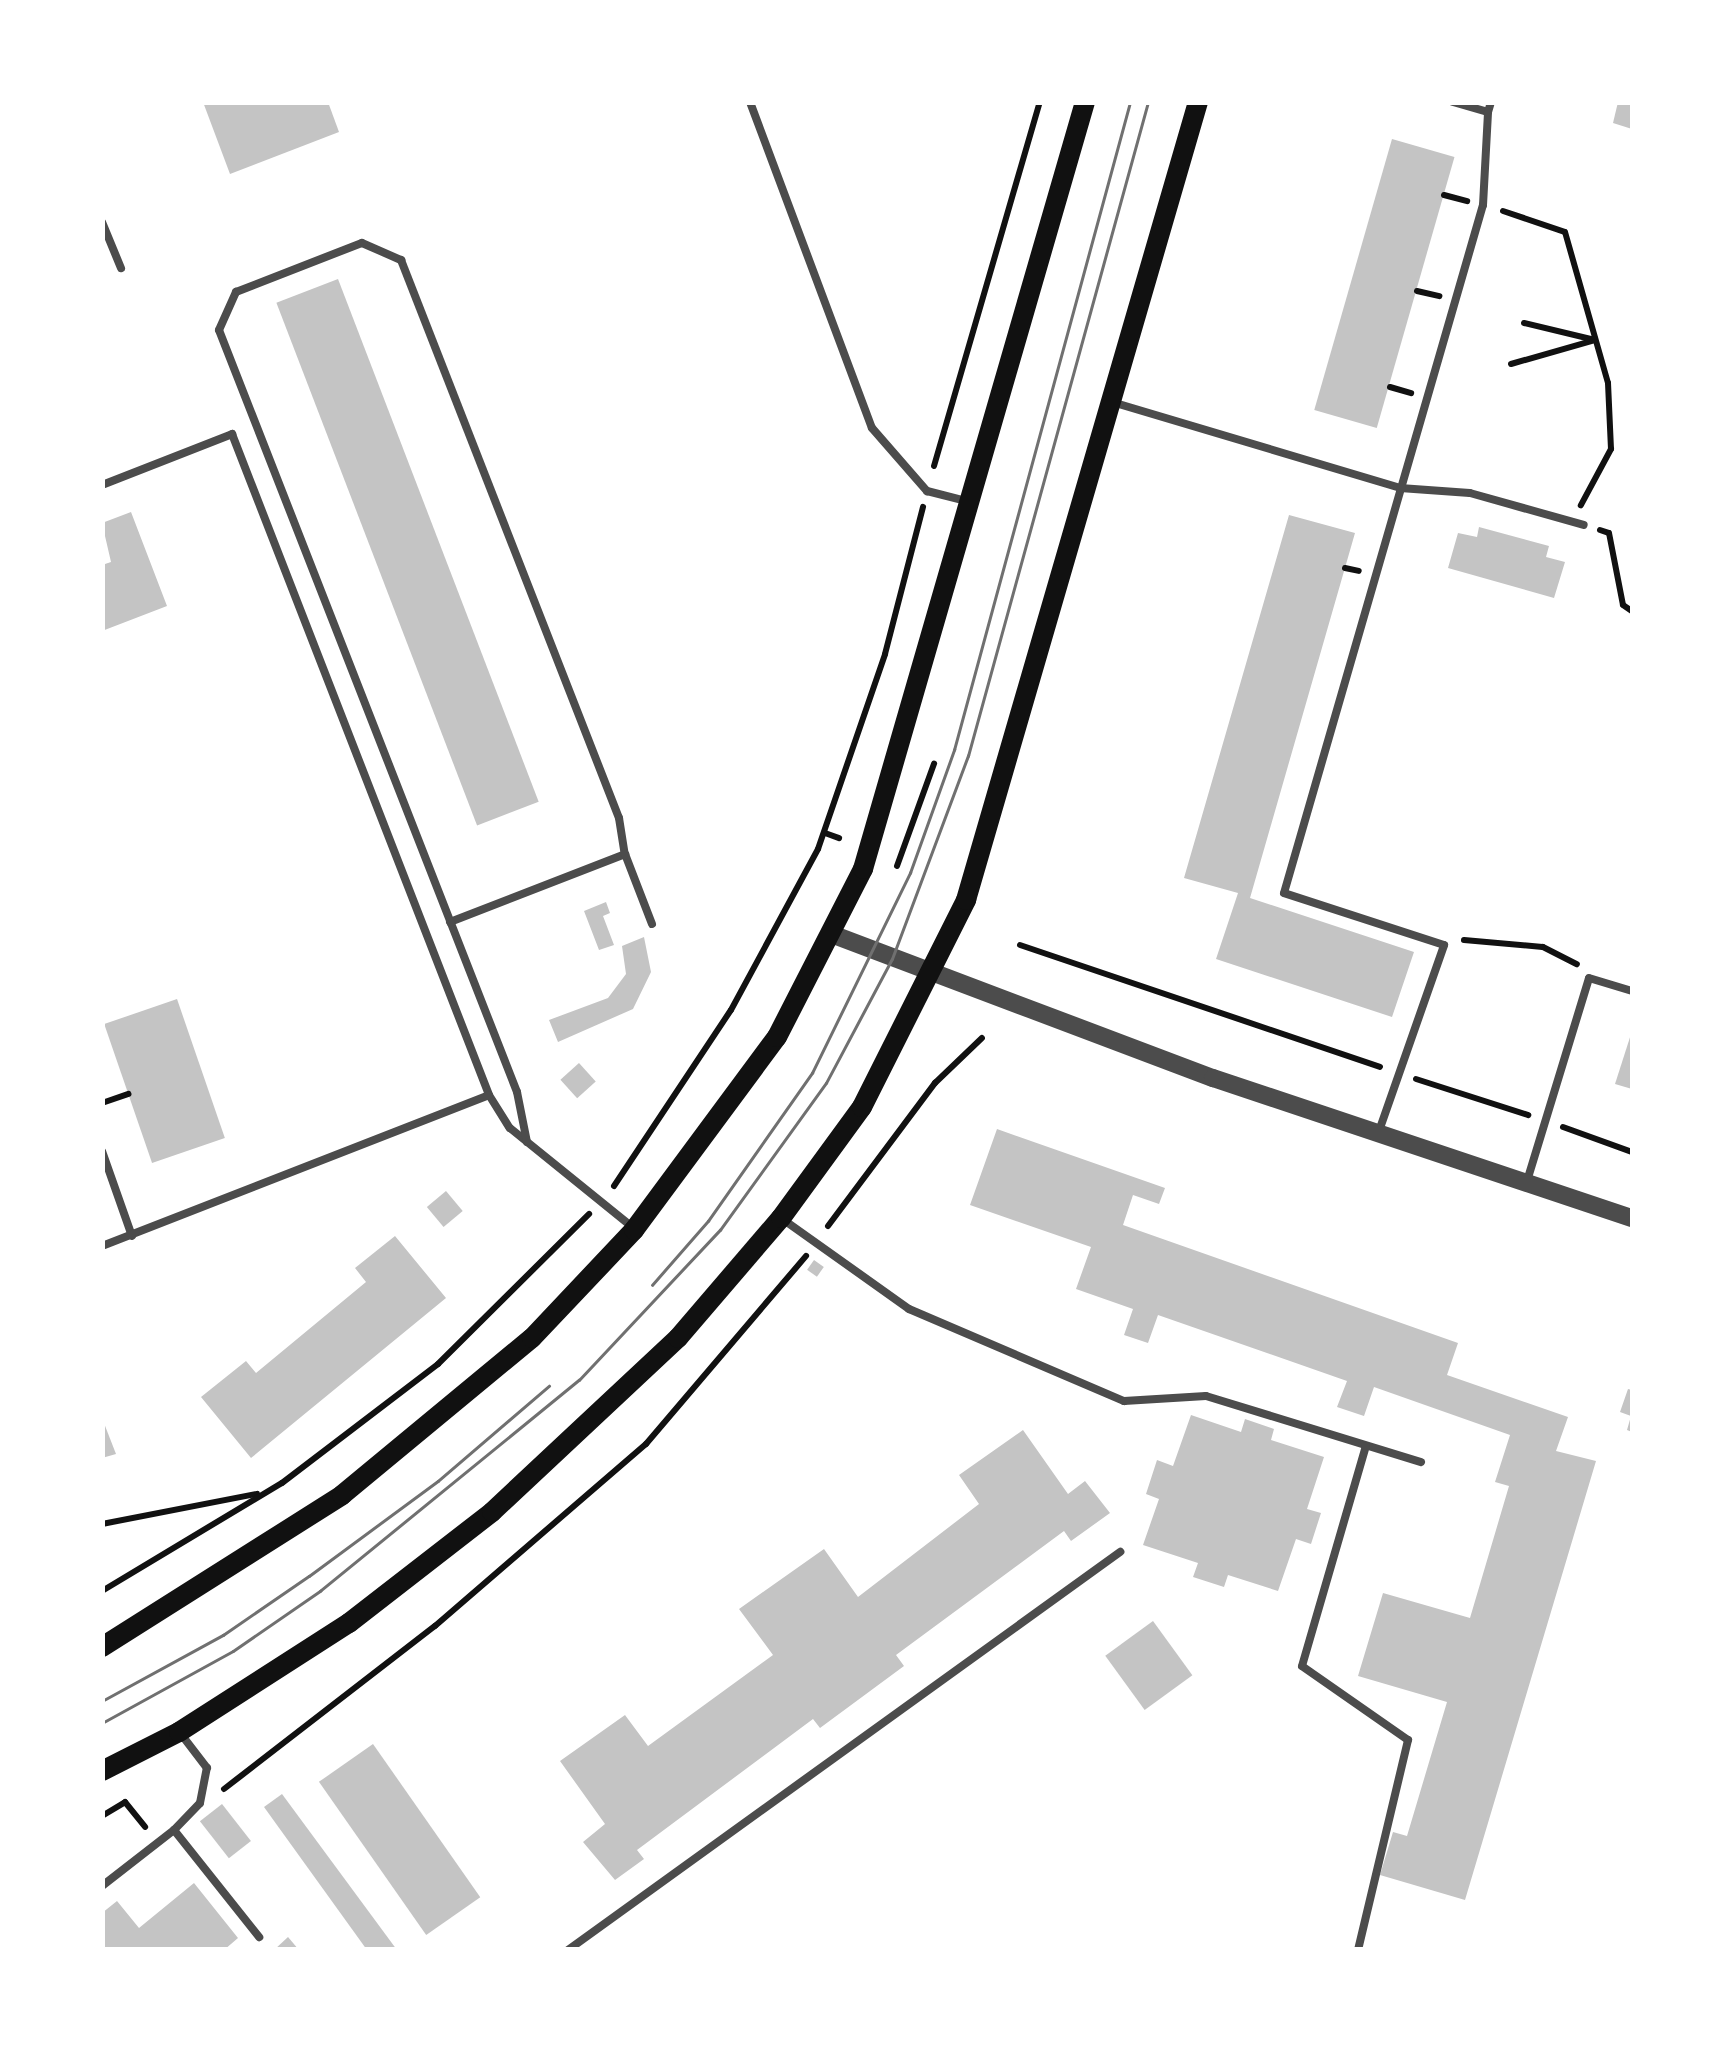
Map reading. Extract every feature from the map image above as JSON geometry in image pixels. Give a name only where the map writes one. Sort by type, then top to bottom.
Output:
[{"type":"main road","points":[[102,1647],[272,1544],[412,1443],[532,1338],[634,1230],[777,1037],[834,934],[863,869],[974,503],[1085,102]]},
{"type":"main road","points":[[102,1772],[179,1732],[349,1624],[492,1512],[678,1338],[781,1218],[887,1070],[966,900],[1198,102]]},
{"type":"street","points":[[834,934],[933,976],[1632,1218]]},
{"type":"lane","points":[[750,102],[872,428],[927,491],[974,503]]},
{"type":"lane","points":[[1379,1131],[1444,946],[1284,893],[1483,205],[1490,107],[1454,102]]},
{"type":"lane","points":[[102,222],[120,268]]},
{"type":"lane","points":[[528,1142],[516,1092],[219,330],[236,292],[362,242],[401,260],[619,818],[625,854],[652,924]]},
{"type":"lane","points":[[1112,402],[1400,488],[1470,493],[1584,525]]},
{"type":"lane","points":[[102,485],[232,434],[489,1095],[510,1128],[604,1199],[634,1230]]},
{"type":"lane","points":[[450,922],[625,854]]},
{"type":"lane","points":[[1526,1182],[1589,978],[1632,991]]},
{"type":"lane","points":[[102,1246],[489,1095]]},
{"type":"lane","points":[[102,1151],[132,1236]]},
{"type":"lane","points":[[781,1218],[909,1309],[1124,1401],[1206,1396],[1421,1462]]},
{"type":"lane","points":[[1358,1950],[1408,1740],[1302,1666],[1366,1446]]},
{"type":"lane","points":[[568,1950],[1120,1552]]},
{"type":"lane","points":[[102,1886],[174,1830],[200,1803],[207,1768],[179,1732]]},
{"type":"lane","points":[[174,1830],[259,1937]]},
{"type":"path","points":[[102,1591],[264,1493],[438,1364],[604,1199],[730,1010],[825,833],[884,654],[1040,102]]},
{"type":"path","points":[[1444,195],[1565,232],[1614,423],[1611,449],[1572,522]]},
{"type":"path","points":[[1524,324],[1595,340]]},
{"type":"path","points":[[1511,364],[1595,340]]},
{"type":"path","points":[[1584,525],[1609,533],[1623,605],[1632,611]]},
{"type":"path","points":[[897,866],[934,764]]},
{"type":"path","points":[[825,833],[839,838]]},
{"type":"path","points":[[1444,946],[1457,939],[1544,947],[1589,978]]},
{"type":"path","points":[[1020,945],[1632,1152]]},
{"type":"path","points":[[213,1798],[435,1626],[646,1444],[814,1245],[936,1084],[982,1038]]},
{"type":"path","points":[[102,1103],[128,1094]]},
{"type":"path","points":[[102,1524],[264,1493]]},
{"type":"path","points":[[102,1816],[125,1802],[140,1826]]},
{"type":"building","points":[[203,102],[328,102],[339,132],[230,174]]},
{"type":"building","points":[[1618,102],[1632,102],[1632,129],[1613,123]]},
{"type":"building","points":[[1392,139],[1454,157],[1377,428],[1314,410]]},
{"type":"building","points":[[338,279],[539,802],[477,825],[276,303]]},
{"type":"building","points":[[131,512],[167,606],[102,631],[102,565],[111,562],[102,523]]},
{"type":"building","points":[[1289,515],[1355,533],[1250,898],[1414,952],[1392,1017],[1216,959],[1238,893],[1184,878]]},
{"type":"building","points":[[1479,527],[1549,546],[1546,557],[1565,562],[1554,598],[1448,568],[1458,533],[1477,537]]},
{"type":"building","points":[[606,902],[610,913],[603,916],[614,945],[599,950],[584,911]]},
{"type":"building","points":[[644,937],[651,972],[633,1009],[558,1042],[549,1020],[608,998],[626,974],[622,946]]},
{"type":"building","points":[[177,999],[225,1138],[152,1163],[104,1024]]},
{"type":"building","points":[[1632,1031],[1632,1089],[1615,1084]]},
{"type":"building","points":[[579,1063],[596,1082],[577,1098],[560,1080]]},
{"type":"building","points":[[997,1129],[1165,1188],[1159,1204],[1133,1195],[1123,1225],[1458,1343],[1447,1375],[1568,1417],[1556,1451],[1596,1461],[1465,1900],[1380,1875],[1393,1832],[1407,1836],[1447,1702],[1358,1676],[1383,1593],[1470,1618],[1509,1486],[1495,1482],[1510,1435],[1374,1387],[1364,1416],[1337,1407],[1347,1381],[1158,1315],[1148,1343],[1124,1335],[1133,1309],[1076,1289],[1091,1247],[970,1205]]},
{"type":"building","points":[[446,1191],[463,1211],[444,1227],[427,1207]]},
{"type":"building","points":[[395,1236],[446,1298],[251,1458],[201,1397],[246,1361],[256,1373],[366,1282],[355,1268]]},
{"type":"building","points":[[814,1260],[824,1267],[817,1277],[807,1270]]},
{"type":"building","points":[[1628,1389],[1632,1390],[1632,1432],[1627,1430],[1631,1416],[1620,1412]]},
{"type":"building","points":[[1191,1415],[1241,1432],[1245,1419],[1274,1429],[1271,1440],[1324,1457],[1307,1509],[1321,1513],[1311,1544],[1296,1539],[1278,1591],[1228,1575],[1224,1587],[1193,1577],[1198,1563],[1143,1545],[1159,1499],[1146,1494],[1157,1460],[1173,1466]]},
{"type":"building","points":[[102,1418],[116,1454],[102,1458]]},
{"type":"building","points":[[1023,1430],[1068,1494],[1085,1481],[1110,1513],[1071,1541],[1064,1531],[896,1655],[904,1666],[820,1728],[813,1719],[637,1850],[644,1859],[615,1880],[583,1842],[605,1824],[560,1761],[625,1715],[648,1746],[773,1655],[739,1609],[824,1549],[858,1597],[979,1504],[959,1475]]},
{"type":"building","points":[[1153,1621],[1192,1675],[1145,1710],[1105,1656]]},
{"type":"building","points":[[373,1744],[480,1897],[426,1935],[319,1782]]},
{"type":"building","points":[[282,1794],[397,1950],[367,1950],[264,1807]]},
{"type":"building","points":[[222,1804],[251,1841],[229,1858],[200,1821]]},
{"type":"building","points":[[194,1883],[238,1938],[224,1950],[102,1950],[102,1913],[117,1901],[139,1928]]},
{"type":"building","points":[[288,1937],[299,1950],[274,1950]]},
{"type":"tram line","points":[[652,1285],[708,1221],[812,1073],[910,873],[954,750],[1130,102]]},
{"type":"tram line","points":[[102,1723],[233,1651],[320,1591],[579,1380],[720,1230],[826,1083],[892,959],[968,756],[1148,102]]},
{"type":"tram line","points":[[102,1701],[223,1635],[309,1576],[438,1481],[549,1386]]}]
